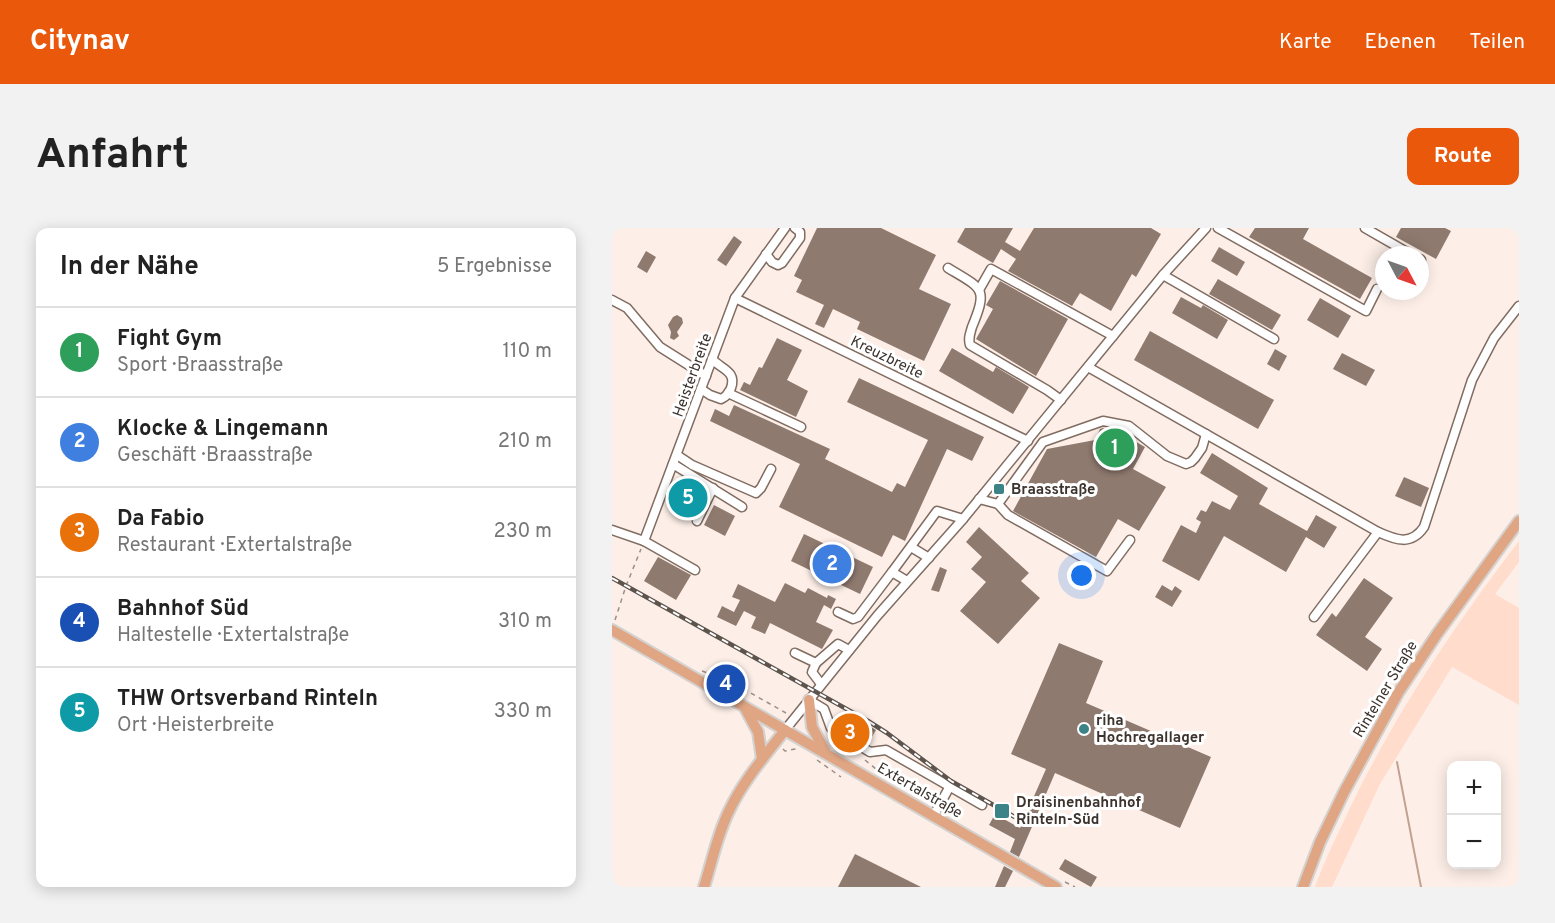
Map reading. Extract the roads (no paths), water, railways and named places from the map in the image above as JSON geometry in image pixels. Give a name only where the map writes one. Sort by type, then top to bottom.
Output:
[{"type":"main road","name":"Rintelner Straße","points":[[1302,887],[1344,792],[1398,693],[1437,634],[1519,521]]},
{"type":"main road","name":"Extertalstraße","points":[[613,624],[745,708],[1061,884]]},
{"type":"main road","points":[[809,700],[813,729],[826,754]]},
{"type":"main road","points":[[745,708],[758,732],[762,759]]},
{"type":"main road","points":[[704,887],[729,811],[762,759],[785,730]]},
{"type":"street","name":"Heisterbreite","points":[[644,541],[735,298],[785,228]]},
{"type":"street","points":[[766,254],[778,265],[782,263],[800,238],[800,232],[795,228]]},
{"type":"street","points":[[785,730],[877,616],[980,499],[1113,336],[1206,228]]},
{"type":"street","points":[[1218,228],[1366,311],[1375,293]]},
{"type":"street","points":[[1365,228],[1396,246]]},
{"type":"street","points":[[948,268],[975,284],[980,290],[982,303],[969,336],[970,345],[1060,400]]},
{"type":"street","points":[[980,290],[991,269],[1113,336]]},
{"type":"street","points":[[1164,275],[1274,339]]},
{"type":"street","name":"Kreuzbreite","points":[[735,298],[1028,441]]},
{"type":"street","points":[[612,300],[627,309],[660,347],[706,376]]},
{"type":"street","points":[[1088,367],[1378,532],[1406,541],[1414,538],[1424,527],[1472,380],[1494,338],[1519,306]]},
{"type":"street","points":[[701,389],[721,399],[728,393],[732,384],[729,370],[716,364],[712,359]]},
{"type":"street","points":[[728,393],[801,427]]},
{"type":"street","points":[[998,504],[1043,442],[1103,421],[1130,426],[1167,456],[1186,464],[1195,458],[1202,448],[1206,434]]},
{"type":"street","points":[[677,455],[692,465],[756,493],[771,469]]},
{"type":"street","points":[[1013,459],[1025,467]]},
{"type":"street","points":[[673,464],[742,507]]},
{"type":"street","points":[[697,520],[713,488]]},
{"type":"street","points":[[980,499],[998,504],[1008,515],[1107,570],[1130,540]]},
{"type":"street","points":[[838,612],[853,619],[858,617],[936,511],[963,519]]},
{"type":"street","points":[[612,530],[644,541],[696,570]]},
{"type":"street","points":[[1314,617],[1378,532]]},
{"type":"street","points":[[911,547],[929,558]]},
{"type":"street","points":[[892,572],[907,581]]},
{"type":"street","points":[[862,611],[877,616]]},
{"type":"street","points":[[821,684],[812,672],[816,663],[838,644],[849,650]]},
{"type":"street","points":[[795,653],[816,663]]},
{"type":"street","points":[[809,700],[824,709],[831,728],[870,752],[886,750],[982,805]]},
{"type":"street","points":[[934,815],[950,786]]},
{"type":"waterway","points":[[1397,762],[1421,887]]},
{"type":"railway","points":[[612,578],[868,721],[951,781],[1020,820]]},
{"type":"place","name":"Fight Gym","points":[[1115,448]]},
{"type":"place","name":"Braasstraße","points":[[999,489]]},
{"type":"place","name":"THW Ortsverband Rinteln","points":[[688,498]]},
{"type":"place","name":"Klocke & Lingemann","points":[[832,564]]},
{"type":"place","name":"Bahnhof Süd","points":[[726,684]]},
{"type":"place","name":"riha Hochregallager","points":[[1084,729]]},
{"type":"place","name":"Da Fabio","points":[[850,733]]},
{"type":"place","name":"Draisinenbahnhof Rinteln-Süd","points":[[1002,811]]}]
